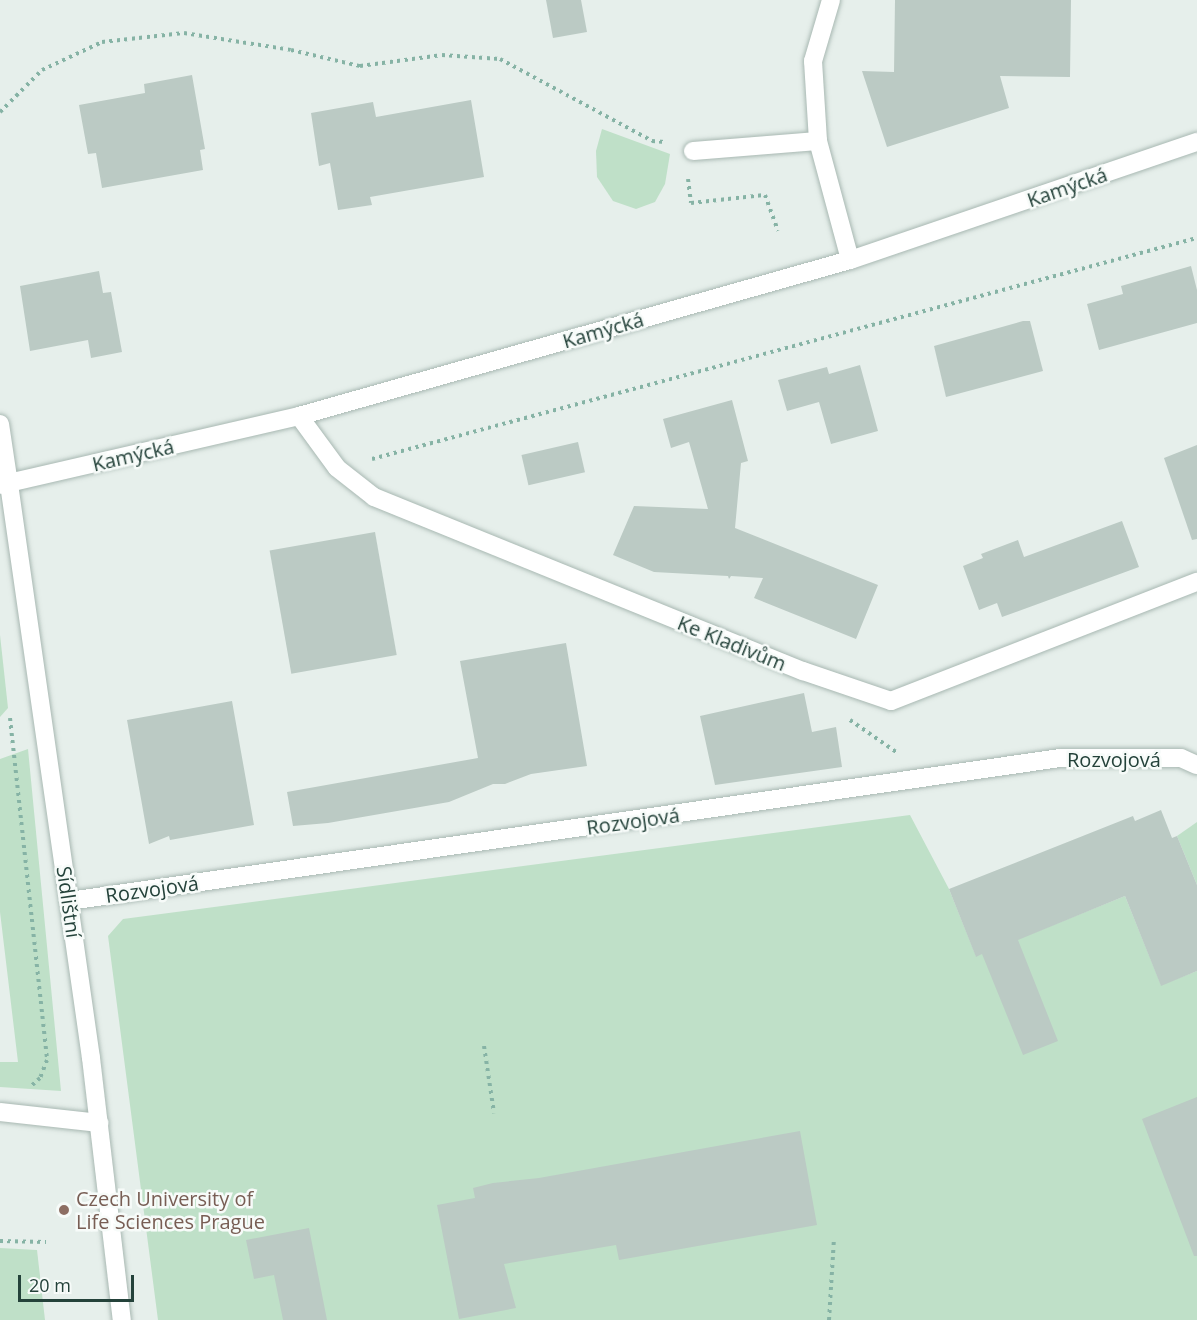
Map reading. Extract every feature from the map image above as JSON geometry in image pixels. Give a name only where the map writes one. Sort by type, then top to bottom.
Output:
[{"type":"street","points":[[831,0],[813,61],[818,141],[850,260]]},
{"type":"street","points":[[693,151],[818,141]]},
{"type":"street","name":"Kamýcká","points":[[4,485],[299,416],[850,260],[1197,142]]},
{"type":"street","name":"Ke Kladivům","points":[[299,416],[337,468],[374,497],[803,671],[891,701],[1197,582]]},
{"type":"street","name":"Sídlištní","points":[[0,424],[4,485],[69,901],[99,1123],[122,1320]]},
{"type":"street","name":"Rozvojová","points":[[69,901],[1060,759],[1181,759],[1197,765]]},
{"type":"street","points":[[0,1112],[99,1123]]},
{"type":"path","points":[[0,111],[42,70],[102,42],[184,33],[291,50],[360,66],[442,55],[500,59],[652,141],[673,144]]},
{"type":"path","points":[[687,168],[691,203],[765,195],[778,231]]},
{"type":"path","points":[[337,468],[1197,238]]},
{"type":"path","points":[[10,711],[46,1060],[40,1078],[23,1092]]},
{"type":"path","points":[[846,718],[904,757],[908,782]]},
{"type":"path","points":[[484,1046],[494,1113]]},
{"type":"path","points":[[829,1320],[834,1238]]},
{"type":"path","points":[[0,1241],[46,1242]]},
{"type":"green space","points":[[602,129],[670,154],[665,184],[655,202],[636,209],[613,201],[597,177],[596,151]]},
{"type":"green space","points":[[0,635],[8,708],[0,717]]},
{"type":"green space","points":[[28,749],[61,1091],[0,1087],[0,1062],[18,1062],[0,912],[0,759]]},
{"type":"green space","points":[[910,815],[949,889],[976,956],[1125,896],[1161,985],[1197,971],[1197,1320],[158,1320],[108,936],[123,919]]},
{"type":"green space","points":[[1197,822],[1197,885],[1177,836]]},
{"type":"green space","points":[[0,1248],[37,1250],[45,1320],[0,1320]]},
{"type":"building","points":[[546,0],[581,0],[587,32],[553,38]]},
{"type":"building","points":[[895,0],[1071,0],[1070,77],[1000,76],[1009,108],[887,147],[862,71],[894,72]]},
{"type":"building","points":[[192,75],[205,149],[200,150],[203,170],[102,188],[96,153],[88,154],[79,105],[145,93],[144,84]]},
{"type":"building","points":[[471,100],[484,177],[370,197],[372,205],[338,210],[330,163],[319,166],[311,113],[373,102],[376,117]]},
{"type":"building","points":[[1191,266],[1197,290],[1197,323],[1099,350],[1087,304],[1123,294],[1121,286]]},
{"type":"building","points":[[99,271],[103,293],[111,292],[122,352],[91,358],[88,340],[30,351],[20,286]]},
{"type":"building","points":[[1030,321],[1043,371],[946,397],[934,346]]},
{"type":"building","points":[[860,365],[878,431],[831,444],[819,402],[787,411],[778,380],[827,367],[829,374]]},
{"type":"building","points":[[732,400],[748,461],[741,463],[735,528],[878,585],[856,639],[754,598],[763,578],[731,576],[729,579],[728,576],[654,572],[613,555],[634,506],[708,509],[689,442],[671,448],[663,419]]},
{"type":"building","points":[[578,442],[585,472],[528,485],[521,455]]},
{"type":"building","points":[[1197,445],[1197,539],[1192,540],[1164,458]]},
{"type":"building","points":[[1122,521],[1139,567],[1002,617],[997,603],[979,610],[963,566],[983,558],[981,554],[1018,540],[1024,557]]},
{"type":"building","points":[[375,532],[397,655],[291,674],[270,551]]},
{"type":"building","points":[[566,643],[587,766],[531,774],[505,784],[493,784],[449,802],[328,823],[293,826],[287,792],[478,758],[460,661]]},
{"type":"building","points":[[804,693],[812,732],[836,727],[842,767],[715,785],[700,716]]},
{"type":"building","points":[[232,701],[254,825],[170,840],[169,836],[149,844],[127,720]]},
{"type":"building","points":[[1161,810],[1172,838],[1177,836],[1197,885],[1197,971],[1161,986],[1125,896],[1018,940],[1058,1041],[1023,1055],[982,954],[976,957],[949,889],[1133,816],[1135,821]]},
{"type":"building","points":[[1197,1097],[1197,1256],[1194,1256],[1142,1119]]},
{"type":"building","points":[[800,1131],[817,1225],[619,1260],[616,1245],[504,1264],[516,1308],[459,1319],[437,1205],[475,1198],[473,1188],[493,1183],[539,1178]]},
{"type":"building","points":[[309,1228],[327,1320],[283,1320],[274,1275],[254,1279],[246,1240]]},
{"type":"place","name":"Czech University of Life Sciences Prague","points":[[64,1210]]}]
